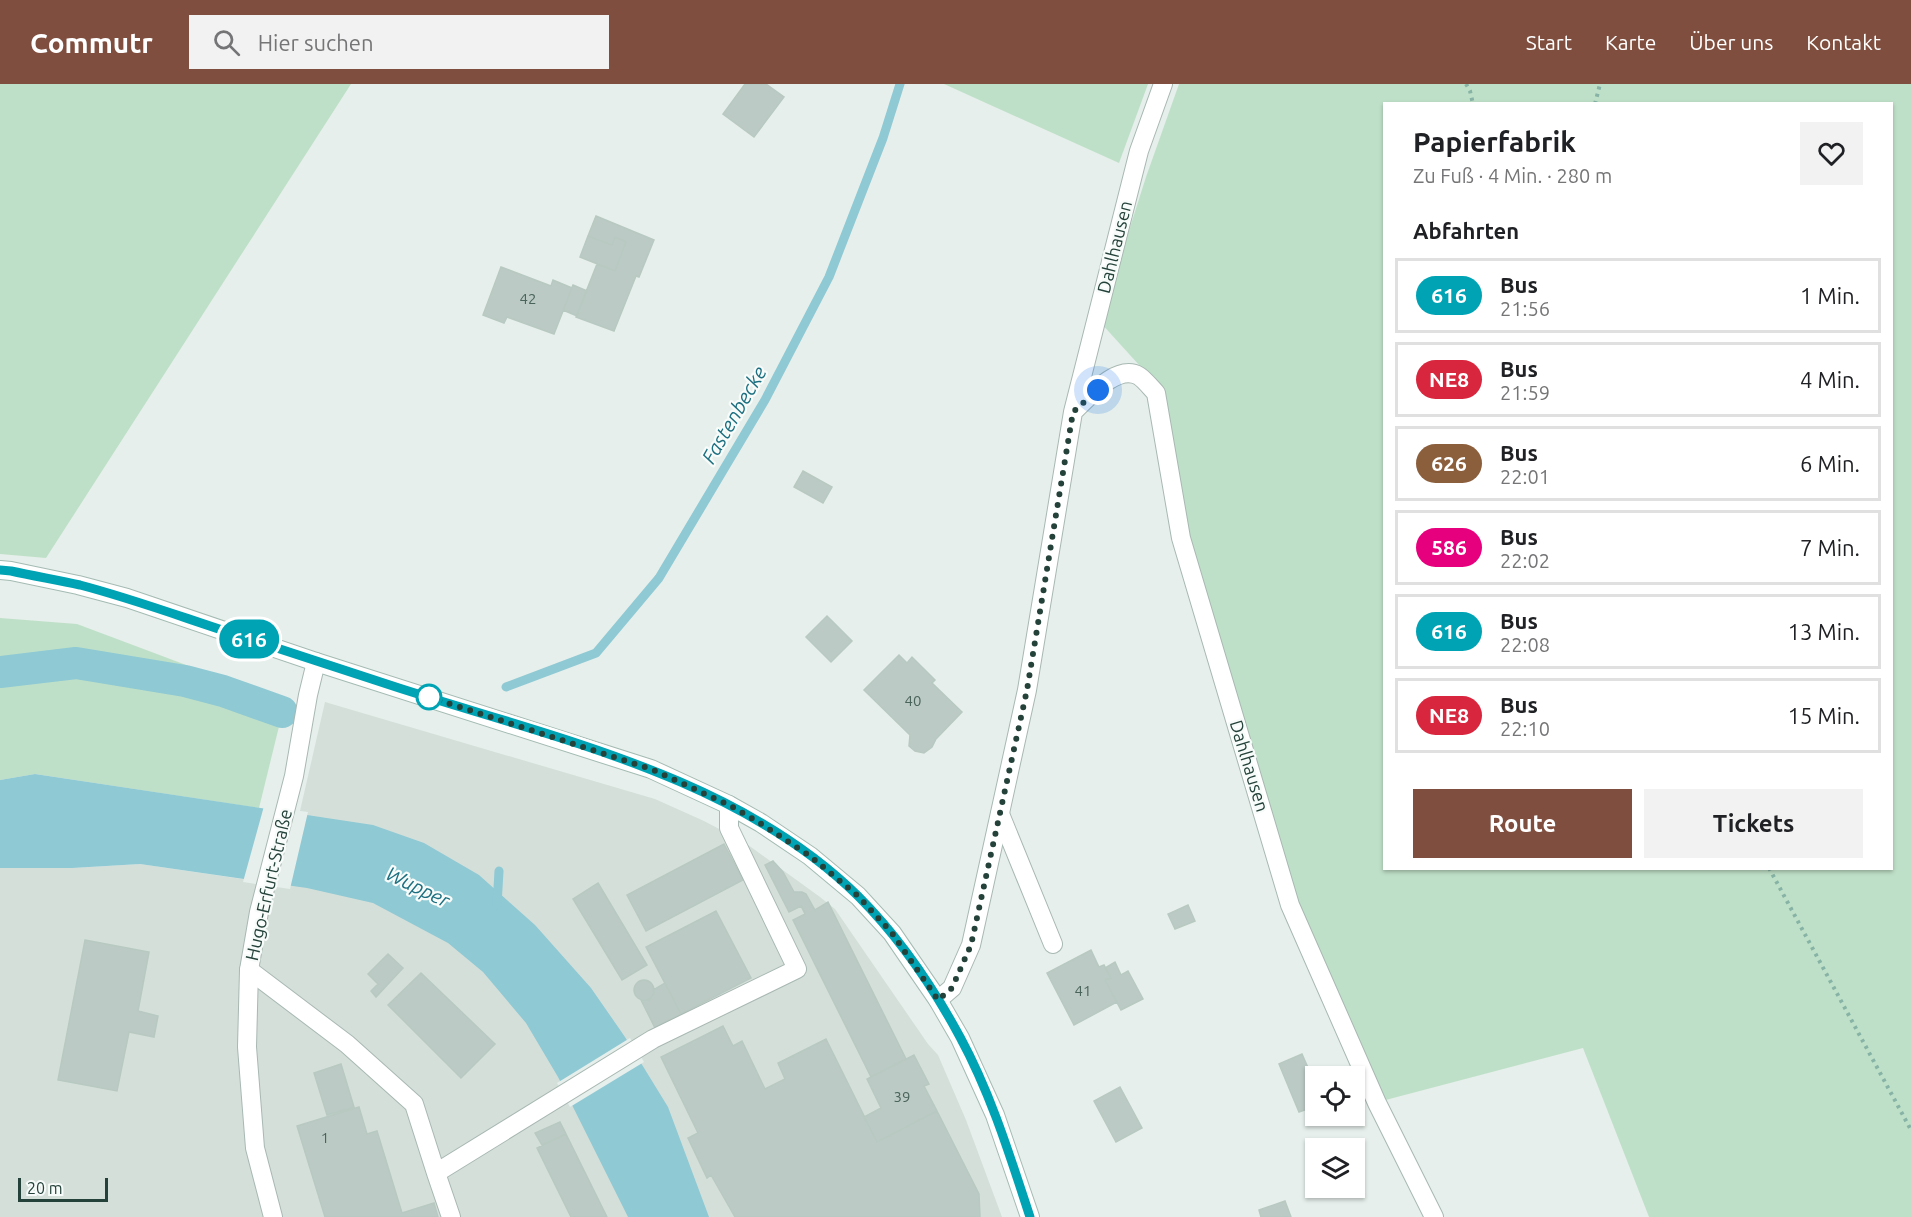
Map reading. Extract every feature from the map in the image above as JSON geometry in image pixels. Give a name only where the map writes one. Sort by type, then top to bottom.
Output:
[{"type":"street","name":"Dahlhausen","points":[[938,1000],[952,988],[971,945],[1027,690],[1073,412],[1139,151],[1163,84]]},
{"type":"street","name":"Dahlhausen","points":[[1073,412],[1110,378],[1126,373],[1139,376],[1156,393],[1181,538],[1290,904],[1377,1103],[1434,1217]]},
{"type":"street","points":[[0,570],[78,585],[127,598],[316,662],[651,769],[729,805],[760,823],[810,856],[858,896],[892,933],[938,1000],[960,1038],[995,1114],[1030,1217]]},
{"type":"street","name":"Hugo-Erfurt-Straße","points":[[273,1217],[255,1148],[247,1047],[249,970],[259,912],[294,776],[316,662]]},
{"type":"street","points":[[436,1173],[653,1039],[797,969],[729,828],[729,805]]},
{"type":"street","points":[[1000,814],[1053,944]]},
{"type":"street","points":[[249,970],[346,1044],[414,1104],[451,1217]]},
{"type":"path","points":[[1466,84],[1473,102]]},
{"type":"path","points":[[1596,102],[1600,84]]},
{"type":"path","points":[[1771,870],[1911,1130]]},
{"type":"shaded area","points":[[325,702],[655,799],[744,842],[820,897],[835,909],[928,1044],[938,1055],[966,1120],[1002,1217],[0,1217],[0,868],[72,868],[140,864],[283,885]]},
{"type":"green space","points":[[0,84],[351,84],[46,558],[0,554]]},
{"type":"green space","points":[[944,84],[1148,84],[1119,163]]},
{"type":"green space","points":[[1179,84],[1911,84],[1911,1217],[1649,1217],[1583,1048],[1378,1102],[1365,1072],[1365,1066],[1362,1066],[1290,898],[1184,539],[1159,387],[1100,322],[1146,177]]},
{"type":"green space","points":[[0,618],[77,624],[285,702],[259,808],[35,774],[0,780]]},
{"type":"water","name":"Wupper","points":[[35,774],[373,825],[424,843],[479,875],[535,925],[591,988],[625,1037],[668,1107],[709,1217],[628,1217],[558,1077],[526,1023],[483,972],[448,943],[373,903],[307,888],[140,864],[72,868],[0,868],[0,780]]},
{"type":"pier","points":[[264,806],[308,812],[290,889],[243,882]]},
{"type":"pier","points":[[630,1038],[644,1062],[570,1107],[557,1083]]},
{"type":"building","points":[[745,84],[766,84],[784,97],[754,137],[723,114]]},
{"type":"building","points":[[596,216],[654,240],[639,277],[636,276],[614,331],[576,317],[597,264],[615,271],[626,242],[615,237],[612,245],[588,236]]},
{"type":"building","points":[[588,236],[612,245],[615,237],[626,242],[615,271],[580,257]]},
{"type":"building","points":[[501,267],[551,286],[553,280],[572,288],[554,334],[507,317],[504,323],[483,315]]},
{"type":"building","points":[[573,285],[587,291],[577,316],[563,310]]},
{"type":"building","points":[[803,471],[832,487],[823,503],[794,487]]},
{"type":"building","points":[[827,616],[852,641],[831,662],[806,637]]},
{"type":"building","points":[[899,655],[907,663],[912,657],[935,680],[932,683],[962,712],[924,753],[915,751],[909,746],[910,735],[864,690]]},
{"type":"building","points":[[724,844],[743,880],[646,931],[627,895]]},
{"type":"building","points":[[773,861],[783,872],[794,892],[806,894],[815,910],[828,902],[906,1059],[871,1077],[793,920],[805,914],[801,906],[789,912],[765,865]]},
{"type":"building","points":[[598,883],[647,965],[622,980],[573,899]]},
{"type":"building","points":[[1188,905],[1195,921],[1175,929],[1168,914]]},
{"type":"building","points":[[716,911],[751,978],[681,1014],[646,947]]},
{"type":"building","points":[[85,940],[149,952],[138,1011],[158,1016],[154,1037],[129,1032],[117,1091],[58,1080]]},
{"type":"building","points":[[1091,950],[1099,967],[1104,965],[1111,978],[1105,980],[1117,1002],[1074,1025],[1047,973]]},
{"type":"building","points":[[388,954],[403,968],[376,997],[371,991],[378,984],[368,974]]},
{"type":"building","points":[[1115,962],[1121,975],[1128,971],[1143,999],[1121,1010],[1105,980],[1111,978],[1105,968]]},
{"type":"building","points":[[421,973],[495,1044],[461,1078],[388,1005]]},
{"type":"building","points":[[644,980],[651,983],[654,990],[651,997],[644,1000],[637,997],[634,990],[637,983]]},
{"type":"building","points":[[665,983],[681,1014],[655,1028],[641,1000],[649,1000],[654,993],[653,990]]},
{"type":"building","points":[[723,1026],[733,1046],[742,1041],[765,1089],[785,1079],[778,1063],[826,1039],[877,1142],[937,1111],[979,1194],[980,1217],[735,1217],[711,1175],[707,1178],[688,1138],[698,1133],[661,1057]]},
{"type":"building","points":[[1302,1054],[1307,1066],[1305,1066],[1305,1110],[1299,1112],[1279,1064]]},
{"type":"building","points":[[914,1055],[929,1084],[924,1086],[937,1111],[877,1142],[864,1117],[881,1108],[867,1079]]},
{"type":"building","points":[[341,1064],[354,1107],[327,1115],[314,1073]]},
{"type":"building","points":[[1120,1087],[1142,1128],[1116,1142],[1094,1101]]},
{"type":"building","points":[[359,1107],[367,1134],[377,1131],[402,1213],[434,1203],[438,1217],[325,1217],[297,1126]]},
{"type":"building","points":[[560,1122],[566,1134],[542,1145],[535,1133]]},
{"type":"building","points":[[566,1134],[607,1217],[571,1217],[537,1148]]},
{"type":"building","points":[[1285,1201],[1291,1217],[1261,1217],[1259,1210]]},
{"type":"waterway","name":"Fastenbecke","points":[[506,687],[596,653],[659,578],[765,400],[829,277],[883,138],[900,84]]},
{"type":"waterway","points":[[0,672],[76,663],[185,681],[223,691],[282,712]]},
{"type":"waterway","name":"Fastenbecke","points":[[497,905],[499,871]]},
{"type":"bus line","name":"616","points":[[0,570],[78,585],[127,598],[316,662],[651,769],[729,805],[760,823],[810,856],[858,896],[892,933],[938,1000],[978,1074],[995,1114],[1030,1217]]},
{"type":"route","points":[[429,697],[651,769],[729,805],[760,823],[810,856],[858,896],[892,933],[938,1000],[952,988],[971,945],[1027,690],[1073,412],[1098,390]]}]
